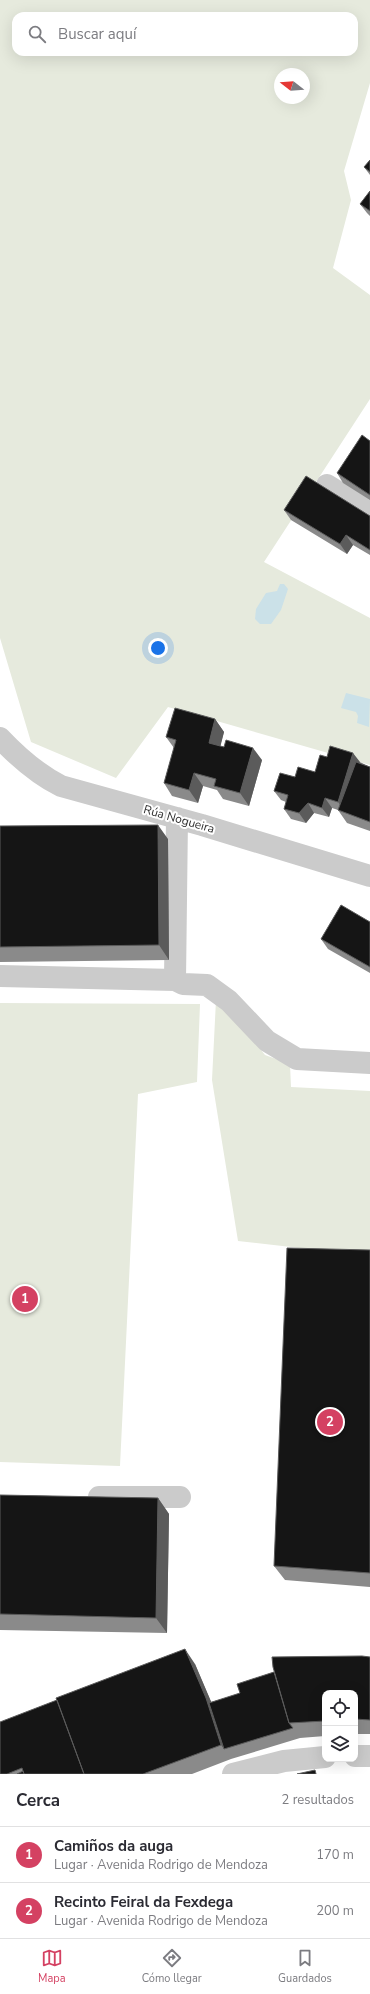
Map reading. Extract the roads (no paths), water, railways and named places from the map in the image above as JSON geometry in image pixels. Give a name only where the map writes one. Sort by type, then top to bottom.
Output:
[{"type":"street","points":[[327,485],[370,512]]},
{"type":"street","name":"Rúa Nogueira","points":[[0,738],[31,767],[45,778],[60,786],[177,818],[370,876]]},
{"type":"street","points":[[175,980],[177,818]]},
{"type":"street","points":[[0,976],[175,980],[183,984],[207,985],[230,1001],[267,1041],[297,1059],[370,1063]]},
{"type":"street","points":[[78,1497],[180,1497]]},
{"type":"street","points":[[358,1756],[370,1756]]},
{"type":"street","points":[[233,1774],[284,1761],[322,1757]]},
{"type":"water","points":[[280,584],[284,584],[288,589],[281,610],[271,624],[260,624],[255,619],[256,609],[266,593],[277,591]]},
{"type":"water","points":[[346,693],[370,699],[369,727],[357,723],[358,716],[356,712],[341,708]]},
{"type":"place","name":"Camiños da auga","points":[[25,1299]]},
{"type":"place","name":"Recinto Feiral da Fexdega","points":[[330,1422]]}]
